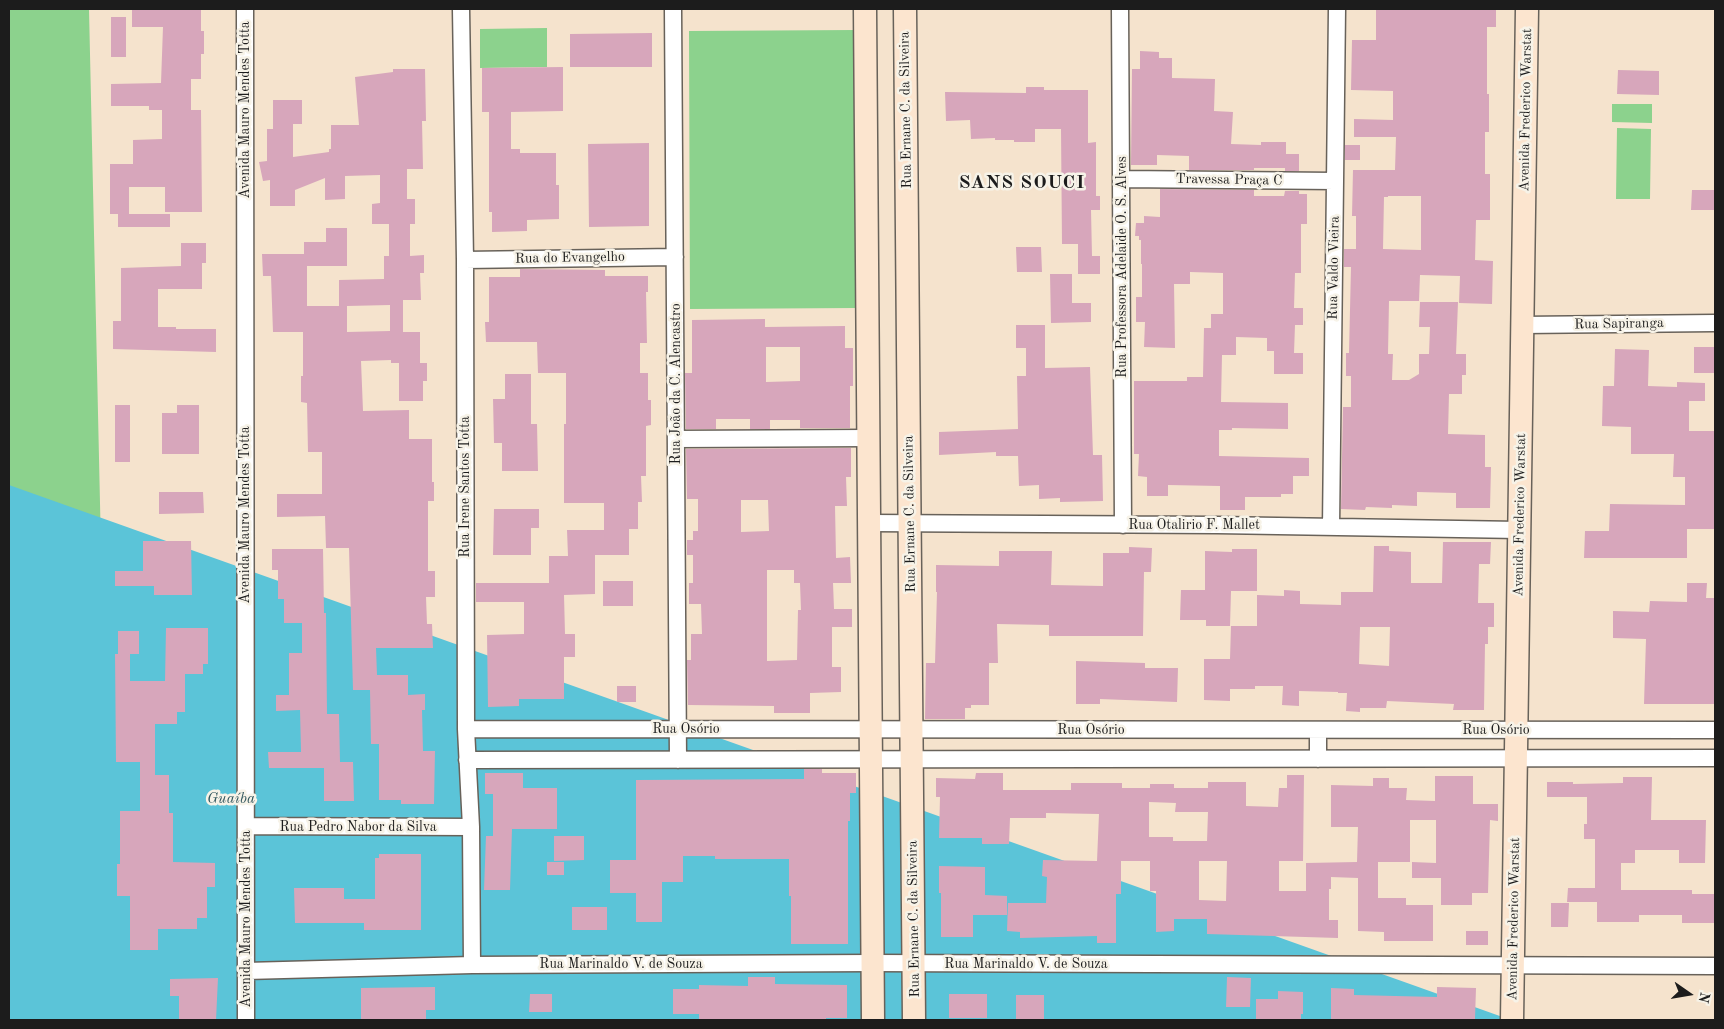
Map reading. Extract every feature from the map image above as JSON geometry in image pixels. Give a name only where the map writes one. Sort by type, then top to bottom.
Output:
[{"type":"street","name":"Avenida Mauro Mendes Totta","points":[[245,9],[246,1020]]},
{"type":"street","name":"Rua Irene Santos Totta","points":[[461,9],[466,729],[471,827],[472,965]]},
{"type":"street","name":"Rua João da C. Alencastro","points":[[673,9],[678,760]]},
{"type":"street","points":[[865,9],[873,1020]]},
{"type":"street","name":"Rua Ernane C. da Silveira","points":[[905,9],[914,1020]]},
{"type":"street","name":"Rua Professora Adelaide O. S. Alves","points":[[1120,9],[1123,525]]},
{"type":"street","name":"Rua Valdo Vieira","points":[[1332,527],[1337,9]]},
{"type":"street","name":"Avenida Frederico Warstat","points":[[1512,1020],[1527,9]]},
{"type":"street","name":"Travessa Praça C","points":[[1122,179],[1335,181]]},
{"type":"street","name":"Rua do Evangelho","points":[[464,260],[675,257]]},
{"type":"street","name":"Rua Sapiranga","points":[[1522,324],[1715,322]]},
{"type":"street","points":[[676,438],[868,438]]},
{"type":"street","name":"Rua Otalirio F. Mallet","points":[[869,523],[1519,530]]},
{"type":"street","name":"Rua Osório","points":[[466,729],[1715,730]]},
{"type":"street","points":[[1318,730],[1318,759]]},
{"type":"street","points":[[1655,730],[1656,758]]},
{"type":"street","name":"Rua Osório","points":[[467,760],[1715,758]]},
{"type":"street","name":"Rua Pedro Nabor da Silva","points":[[246,826],[471,827]]},
{"type":"street","name":"Rua Marinaldo V. de Souza","points":[[246,972],[472,965],[1715,966]]},
{"type":"green space","points":[[9,9],[89,9],[101,548],[9,1020]]},
{"type":"green space","points":[[547,28],[547,67],[480,68],[480,29]]},
{"type":"green space","points":[[855,30],[856,308],[690,309],[689,31]]},
{"type":"green space","points":[[1612,104],[1652,104],[1652,123],[1612,122]]},
{"type":"green space","points":[[1617,128],[1651,129],[1650,199],[1616,199]]},
{"type":"water","name":"Guaíba","points":[[9,485],[1511,1020],[9,1020]]},
{"type":"building","points":[[132,9],[201,9],[201,31],[204,31],[204,54],[201,54],[201,79],[191,79],[191,110],[201,110],[202,212],[165,212],[165,187],[129,187],[129,214],[170,214],[170,227],[118,227],[118,214],[110,214],[110,164],[133,164],[133,140],[162,139],[162,110],[149,110],[149,106],[111,106],[111,84],[161,83],[163,27],[132,27]]},
{"type":"building","points":[[1376,9],[1496,9],[1496,27],[1487,27],[1489,132],[1485,132],[1485,174],[1490,174],[1490,220],[1476,220],[1475,260],[1493,261],[1492,304],[1459,303],[1460,276],[1420,275],[1419,301],[1389,301],[1388,354],[1393,354],[1392,380],[1409,380],[1419,374],[1419,354],[1429,354],[1430,327],[1419,327],[1420,302],[1458,302],[1456,354],[1466,354],[1466,375],[1462,375],[1462,394],[1449,394],[1448,434],[1485,435],[1485,467],[1491,467],[1490,508],[1456,508],[1456,493],[1417,492],[1417,506],[1392,505],[1392,508],[1366,507],[1365,510],[1341,509],[1343,407],[1351,407],[1351,376],[1346,376],[1346,353],[1349,353],[1351,267],[1344,267],[1344,249],[1356,249],[1356,216],[1352,216],[1353,170],[1395,170],[1396,137],[1354,137],[1354,119],[1393,120],[1393,91],[1351,90],[1352,40],[1376,40]],"holes":[[[1421,196],[1421,250],[1383,249],[1384,197]]]},
{"type":"building","points":[[111,17],[126,17],[126,57],[111,57]]},
{"type":"building","points":[[652,33],[652,67],[570,67],[570,34]]},
{"type":"building","points":[[1140,51],[1159,52],[1159,58],[1172,58],[1172,78],[1215,79],[1214,111],[1233,112],[1231,144],[1261,145],[1261,142],[1286,142],[1286,154],[1299,154],[1299,171],[1285,171],[1285,168],[1189,170],[1189,156],[1157,155],[1157,165],[1131,165],[1132,69],[1140,69]]},
{"type":"building","points":[[563,67],[563,111],[511,112],[511,149],[520,149],[520,153],[556,153],[556,185],[559,185],[559,219],[527,220],[527,231],[492,232],[492,212],[489,212],[489,112],[482,112],[482,68]]},
{"type":"building","points":[[393,69],[425,69],[426,121],[422,121],[423,169],[407,169],[407,199],[415,199],[415,224],[410,224],[410,256],[424,255],[424,273],[420,273],[421,300],[403,300],[403,332],[420,332],[420,363],[427,363],[427,381],[423,381],[423,401],[399,401],[399,363],[391,363],[391,360],[361,361],[363,411],[409,410],[409,439],[432,439],[434,501],[428,501],[428,571],[435,571],[435,597],[426,597],[427,624],[432,624],[433,648],[376,648],[377,675],[408,675],[408,695],[425,694],[425,710],[422,710],[423,751],[435,751],[434,804],[401,804],[401,800],[379,800],[379,744],[371,744],[370,690],[353,690],[349,548],[326,548],[325,516],[277,517],[277,494],[322,494],[322,452],[308,452],[307,403],[301,402],[303,332],[273,332],[271,276],[263,276],[262,254],[304,254],[304,242],[326,242],[326,228],[347,228],[347,266],[307,266],[307,306],[339,306],[339,280],[384,279],[384,256],[389,256],[389,224],[372,224],[372,204],[380,203],[380,175],[345,176],[345,199],[325,200],[325,178],[295,190],[295,206],[270,206],[270,180],[263,181],[259,162],[267,161],[267,129],[273,129],[273,100],[302,100],[302,124],[293,124],[293,157],[329,152],[329,149],[331,149],[331,125],[359,125],[355,77],[393,72]],"holes":[[[390,305],[390,331],[347,332],[347,306]]]},
{"type":"building","points":[[1618,70],[1659,71],[1659,95],[1617,94]]},
{"type":"building","points":[[1026,87],[1044,87],[1044,90],[1088,90],[1088,143],[1096,142],[1096,196],[1100,196],[1100,210],[1091,210],[1092,256],[1100,256],[1100,274],[1078,274],[1078,244],[1062,244],[1061,129],[1035,129],[1035,142],[1014,142],[1014,140],[995,140],[995,138],[971,139],[970,120],[946,121],[945,92],[1026,93]]},
{"type":"building","points":[[649,143],[649,226],[589,227],[588,144]]},
{"type":"building","points":[[1345,145],[1360,145],[1360,160],[1345,160]]},
{"type":"building","points":[[1160,189],[1254,190],[1254,196],[1284,196],[1285,191],[1299,191],[1299,194],[1307,194],[1307,224],[1301,224],[1301,273],[1295,273],[1294,308],[1303,308],[1303,325],[1295,325],[1294,353],[1303,353],[1303,374],[1274,374],[1274,351],[1267,351],[1267,338],[1236,337],[1236,355],[1222,355],[1221,402],[1288,403],[1288,429],[1232,428],[1232,430],[1219,430],[1219,456],[1309,458],[1309,476],[1293,476],[1293,494],[1281,494],[1281,497],[1245,497],[1245,510],[1220,510],[1220,486],[1168,485],[1168,496],[1147,496],[1147,477],[1138,476],[1139,454],[1134,454],[1134,381],[1187,381],[1187,377],[1203,377],[1204,328],[1211,328],[1211,314],[1223,314],[1223,273],[1190,272],[1190,284],[1174,284],[1175,348],[1144,347],[1145,322],[1136,322],[1136,297],[1142,297],[1142,264],[1141,240],[1139,240],[1139,236],[1135,236],[1136,223],[1144,223],[1144,216],[1160,217]]},
{"type":"building","points":[[1692,190],[1715,190],[1715,210],[1691,210]]},
{"type":"building","points":[[181,243],[206,243],[206,263],[202,263],[202,289],[158,289],[158,327],[216,329],[216,352],[113,349],[113,321],[121,321],[121,268],[181,266]]},
{"type":"building","points":[[1016,247],[1041,247],[1042,272],[1017,272]]},
{"type":"building","points":[[520,269],[605,270],[605,276],[648,276],[648,292],[646,292],[647,343],[640,343],[640,373],[648,373],[648,400],[651,400],[651,425],[646,426],[646,476],[641,476],[642,502],[638,502],[638,529],[629,529],[629,555],[595,555],[595,594],[564,595],[565,634],[575,634],[575,657],[564,657],[564,699],[519,699],[519,706],[488,707],[487,635],[524,634],[524,602],[476,602],[476,583],[549,583],[549,556],[568,556],[567,530],[604,530],[604,503],[564,503],[566,373],[538,373],[537,342],[486,342],[485,322],[489,322],[489,277],[520,277]]},
{"type":"building","points":[[1050,274],[1072,274],[1072,303],[1091,303],[1091,322],[1051,323]]},
{"type":"building","points":[[765,319],[765,327],[845,326],[845,348],[853,348],[853,386],[850,386],[850,428],[800,428],[800,420],[770,420],[770,429],[750,429],[750,419],[716,419],[716,429],[686,429],[685,373],[692,373],[692,320]],"holes":[[[766,347],[800,347],[800,381],[766,382]]]},
{"type":"building","points":[[1016,325],[1045,325],[1045,368],[1090,367],[1093,455],[1102,455],[1103,501],[1060,502],[1060,498],[1039,499],[1039,485],[1019,486],[1018,456],[996,456],[996,452],[939,455],[939,432],[1018,429],[1017,376],[1026,376],[1026,348],[1016,348]]},
{"type":"building","points":[[1694,347],[1715,347],[1715,373],[1694,373]]},
{"type":"building","points":[[1615,349],[1649,350],[1648,386],[1677,387],[1677,382],[1705,383],[1705,401],[1689,401],[1689,431],[1715,431],[1715,529],[1687,529],[1687,558],[1584,558],[1585,531],[1609,531],[1610,504],[1685,505],[1685,477],[1673,477],[1674,454],[1631,454],[1631,427],[1602,426],[1603,386],[1614,386]]},
{"type":"building","points":[[505,374],[531,374],[531,424],[537,424],[538,471],[502,471],[502,443],[494,443],[493,399],[505,399]]},
{"type":"building","points":[[115,405],[130,405],[130,462],[115,462]]},
{"type":"building","points":[[177,405],[199,405],[199,454],[162,454],[162,413],[177,413]]},
{"type":"building","points":[[851,448],[851,477],[846,477],[847,506],[835,506],[836,558],[850,557],[851,583],[833,583],[834,609],[852,609],[852,627],[832,627],[832,667],[841,667],[841,692],[810,693],[810,713],[774,713],[774,706],[688,705],[687,660],[691,660],[691,634],[702,634],[701,604],[689,604],[689,583],[693,583],[693,555],[687,555],[687,540],[693,540],[693,531],[698,531],[698,499],[687,499],[686,449]],"holes":[[[741,500],[768,500],[769,531],[741,532]],[[767,570],[794,570],[794,583],[800,583],[801,610],[798,610],[797,660],[767,661]]]},
{"type":"building","points":[[159,492],[203,492],[204,513],[159,514]]},
{"type":"building","points":[[494,509],[539,509],[539,528],[531,528],[531,555],[493,555]]},
{"type":"building","points":[[143,541],[191,541],[192,595],[154,595],[154,586],[115,586],[115,571],[143,571]]},
{"type":"building","points":[[1443,542],[1491,542],[1490,564],[1479,564],[1478,603],[1494,603],[1494,627],[1488,627],[1488,644],[1485,644],[1484,710],[1453,710],[1454,704],[1387,701],[1386,708],[1360,708],[1360,712],[1346,711],[1347,693],[1299,691],[1299,706],[1282,705],[1283,686],[1255,686],[1255,689],[1230,689],[1230,701],[1204,700],[1204,659],[1230,659],[1231,626],[1257,626],[1257,595],[1284,596],[1284,590],[1300,591],[1300,604],[1341,605],[1341,592],[1373,592],[1374,546],[1389,546],[1389,551],[1411,552],[1411,583],[1442,583]],"holes":[[[1360,627],[1390,627],[1389,666],[1359,664]]]},
{"type":"building","points":[[1129,547],[1152,548],[1151,572],[1144,572],[1143,636],[1049,636],[1049,625],[997,624],[998,663],[989,663],[989,705],[971,705],[971,708],[965,708],[965,719],[925,719],[926,663],[935,663],[936,565],[999,566],[999,551],[1052,551],[1051,585],[1103,586],[1103,553],[1129,553]]},
{"type":"building","points":[[272,549],[323,549],[327,714],[339,714],[340,762],[353,762],[354,801],[324,801],[324,768],[269,768],[268,752],[301,752],[300,710],[276,711],[276,695],[289,695],[289,653],[302,653],[302,623],[284,623],[284,599],[278,599],[278,570],[272,570]]},
{"type":"building","points":[[1232,549],[1257,549],[1257,591],[1231,591],[1230,626],[1206,626],[1206,620],[1180,620],[1181,590],[1205,590],[1205,551],[1232,552]]},
{"type":"building","points":[[603,581],[633,581],[633,606],[603,606]]},
{"type":"building","points":[[1687,583],[1707,583],[1706,598],[1715,598],[1715,704],[1644,704],[1646,639],[1613,638],[1613,611],[1649,612],[1650,601],[1687,602]]},
{"type":"building","points":[[166,628],[208,628],[208,664],[203,664],[203,674],[185,674],[185,712],[177,712],[177,724],[155,724],[155,775],[169,775],[169,813],[173,813],[173,862],[215,863],[215,887],[207,887],[207,918],[197,918],[197,929],[158,929],[158,950],[130,950],[130,896],[117,896],[117,864],[120,864],[120,811],[140,811],[140,762],[116,762],[115,654],[118,654],[118,631],[139,631],[139,654],[130,654],[130,681],[165,681]]},
{"type":"building","points":[[1076,661],[1145,663],[1145,668],[1178,668],[1177,702],[1100,699],[1100,704],[1076,704]]},
{"type":"building","points":[[617,686],[636,686],[636,702],[617,702]]},
{"type":"building","points":[[804,769],[822,769],[822,773],[856,773],[856,793],[850,793],[850,821],[848,821],[848,944],[791,944],[789,859],[715,859],[715,856],[683,856],[683,882],[662,882],[662,922],[636,922],[636,893],[610,893],[610,860],[636,860],[636,780],[804,779]]},
{"type":"building","points":[[485,773],[523,773],[523,788],[557,788],[557,829],[512,829],[510,890],[484,890],[486,836],[493,836],[493,794],[485,794]]},
{"type":"building","points":[[976,773],[1003,773],[1003,790],[1071,790],[1071,783],[1122,783],[1122,788],[1150,788],[1150,784],[1174,784],[1174,788],[1208,788],[1208,782],[1246,782],[1246,806],[1278,807],[1279,788],[1287,788],[1287,775],[1304,775],[1303,861],[1279,861],[1279,891],[1306,891],[1306,863],[1357,862],[1358,827],[1331,827],[1331,785],[1373,786],[1373,778],[1389,778],[1389,788],[1407,788],[1406,800],[1435,801],[1435,776],[1473,776],[1473,804],[1498,804],[1498,821],[1490,820],[1488,893],[1472,893],[1472,905],[1441,905],[1441,878],[1412,878],[1412,862],[1436,863],[1436,820],[1410,820],[1410,862],[1378,862],[1378,898],[1406,898],[1406,905],[1433,905],[1433,941],[1384,941],[1384,932],[1358,931],[1358,878],[1331,877],[1329,920],[1338,920],[1338,938],[1207,934],[1207,919],[1174,919],[1174,931],[1156,932],[1156,891],[1150,891],[1150,861],[1121,861],[1121,894],[1116,894],[1116,943],[1097,943],[1097,936],[1020,938],[1020,932],[1007,931],[1008,903],[1046,903],[1047,877],[1042,876],[1043,860],[1097,861],[1099,814],[1046,813],[1046,818],[1010,818],[1009,844],[982,844],[982,838],[939,838],[940,797],[936,797],[936,778],[975,779]],"holes":[[[1149,802],[1176,803],[1175,812],[1208,812],[1207,841],[1173,841],[1173,837],[1149,837]],[[1199,861],[1227,861],[1226,901],[1199,900]]]},
{"type":"building","points":[[1623,777],[1652,777],[1651,820],[1706,820],[1705,863],[1679,863],[1679,850],[1635,850],[1635,863],[1621,863],[1621,890],[1692,890],[1692,894],[1715,894],[1715,923],[1682,923],[1682,915],[1639,915],[1639,922],[1597,922],[1597,902],[1567,902],[1568,888],[1595,888],[1595,839],[1584,839],[1584,824],[1587,824],[1587,797],[1547,797],[1547,782],[1573,782],[1573,784],[1623,783]]},
{"type":"building","points":[[554,836],[584,836],[584,860],[554,861]]},
{"type":"building","points":[[379,854],[421,854],[421,930],[364,930],[364,923],[295,923],[294,888],[344,888],[344,899],[375,899],[375,858],[379,858]]},
{"type":"building","points":[[547,862],[564,862],[564,875],[547,875]]},
{"type":"building","points":[[939,866],[985,867],[985,895],[1007,896],[1007,915],[973,915],[973,937],[941,937]]},
{"type":"building","points":[[1551,903],[1569,903],[1568,927],[1551,927]]},
{"type":"building","points":[[572,907],[607,907],[607,930],[572,930]]},
{"type":"building","points":[[1466,931],[1488,931],[1488,945],[1466,945]]},
{"type":"building","points":[[748,977],[775,977],[775,984],[847,985],[847,1018],[826,1018],[826,1020],[699,1020],[699,1014],[673,1014],[673,989],[699,989],[699,985],[748,986]]},
{"type":"building","points":[[1227,977],[1251,978],[1250,1007],[1226,1007]]},
{"type":"building","points":[[218,978],[216,1020],[179,1020],[179,996],[170,996],[170,979]]},
{"type":"building","points":[[435,987],[435,1010],[426,1010],[426,1020],[361,1020],[361,988]]},
{"type":"building","points":[[1437,987],[1476,988],[1475,1019],[1331,1020],[1331,988],[1354,989],[1354,995],[1437,997]]},
{"type":"building","points":[[1278,991],[1303,992],[1303,1014],[1301,1014],[1301,1020],[1256,1020],[1256,999],[1278,999]]},
{"type":"building","points":[[530,994],[552,994],[552,1012],[529,1012]]},
{"type":"building","points":[[949,994],[987,994],[987,1018],[949,1018]]},
{"type":"building","points":[[1016,995],[1044,995],[1044,1020],[1016,1020]]},
{"type":"district","name":"SANS SOUCI","points":[[1022,183]]}]
